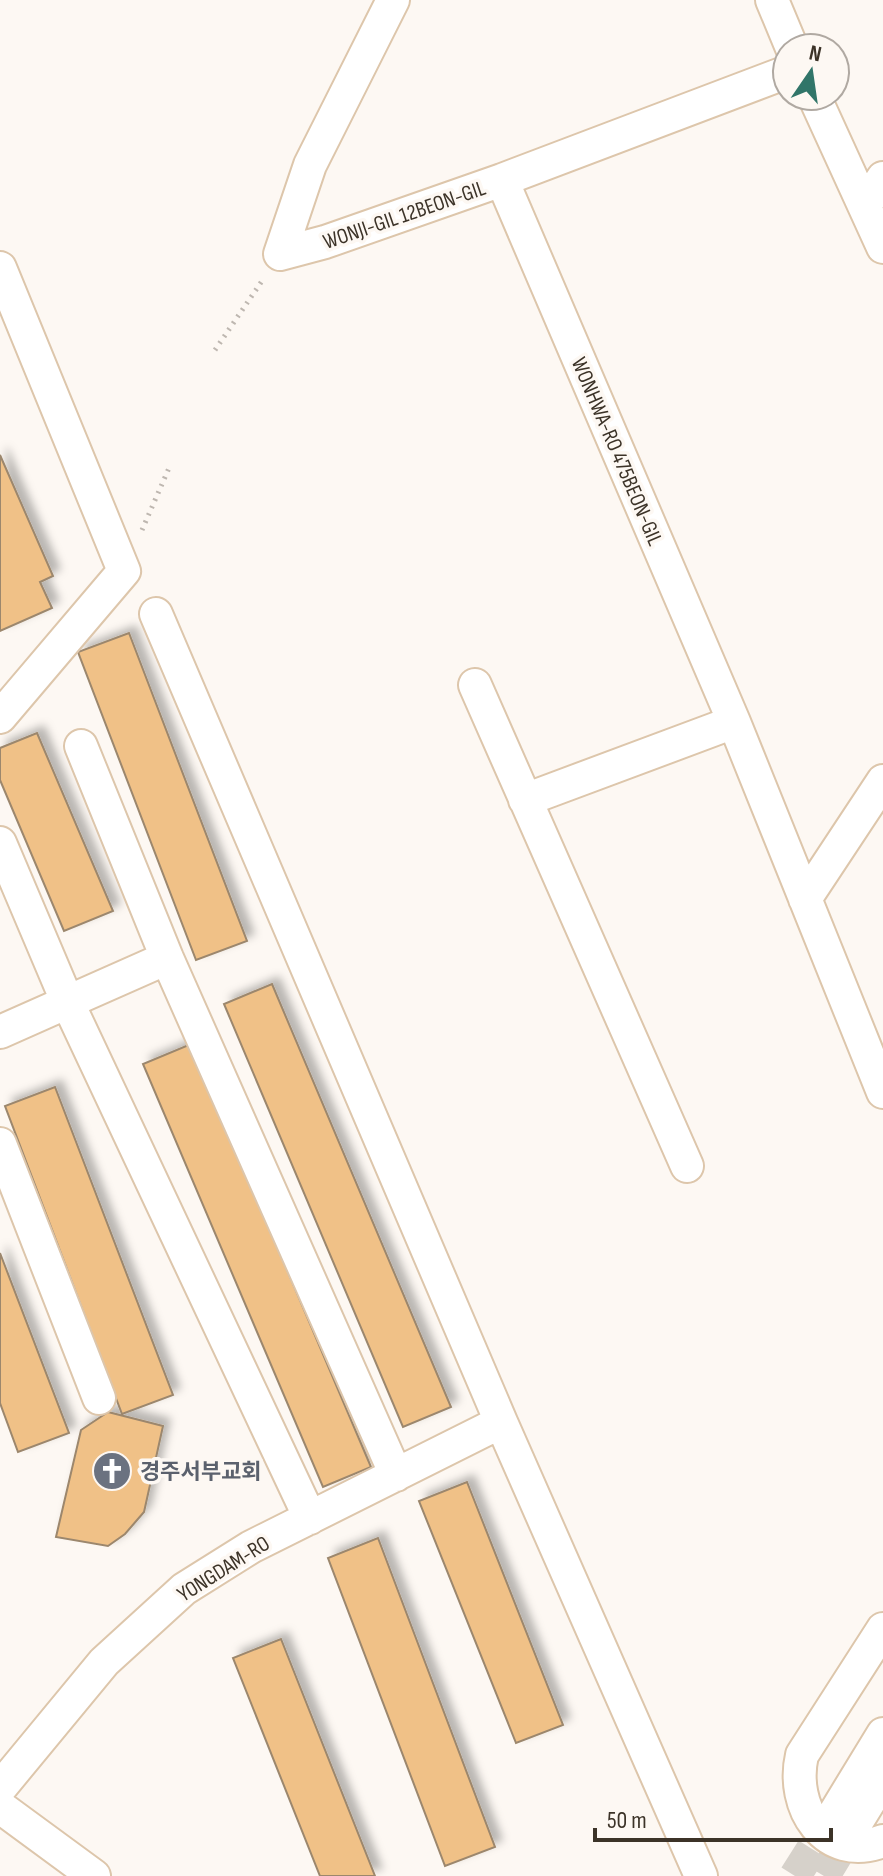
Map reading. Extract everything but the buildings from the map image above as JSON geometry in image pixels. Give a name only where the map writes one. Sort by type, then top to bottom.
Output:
[{"type":"street","name":"WONJI-GIL 12BEON-GIL","points":[[280,254],[310,165],[393,0]]},
{"type":"street","points":[[772,0],[785,32]]},
{"type":"street","name":"WONJI-GIL 12BEON-GIL","points":[[280,254],[325,242],[502,180],[771,78]]},
{"type":"street","points":[[821,112],[883,247]]},
{"type":"street","points":[[865,205],[883,178]]},
{"type":"street","name":"WONHWA-RO 475BEON-GIL","points":[[502,180],[734,722],[883,1092]]},
{"type":"street","points":[[0,268],[124,571],[0,717]]},
{"type":"street","points":[[156,614],[501,1422],[701,1876]]},
{"type":"street","points":[[475,685],[687,1166]]},
{"type":"street","points":[[525,800],[734,722]]},
{"type":"street","points":[[81,746],[167,958],[396,1475]]},
{"type":"street","points":[[805,899],[883,781]]},
{"type":"street","points":[[0,843],[67,1001],[310,1518]]},
{"type":"street","points":[[0,1032],[167,958]]},
{"type":"street","points":[[0,1144],[99,1398]]},
{"type":"street","name":"YONGDAM-RO","points":[[0,1788],[104,1662],[184,1589],[251,1547],[501,1422]]},
{"type":"street","points":[[883,1629],[802,1755],[798,1770],[803,1803],[818,1829],[839,1844],[857,1849],[883,1841]]},
{"type":"street","points":[[883,1734],[843,1822],[883,1779]]},
{"type":"street","points":[[0,1807],[94,1876]]},
{"type":"path","points":[[215,350],[280,254]]},
{"type":"path","points":[[124,571],[169,468]]},
{"type":"tunnel","points":[[795,1876],[833,1816]]},
{"type":"tunnel","points":[[824,1876],[853,1828]]},
{"type":"place","name":"경주서부교회","points":[[112,1471]]}]
